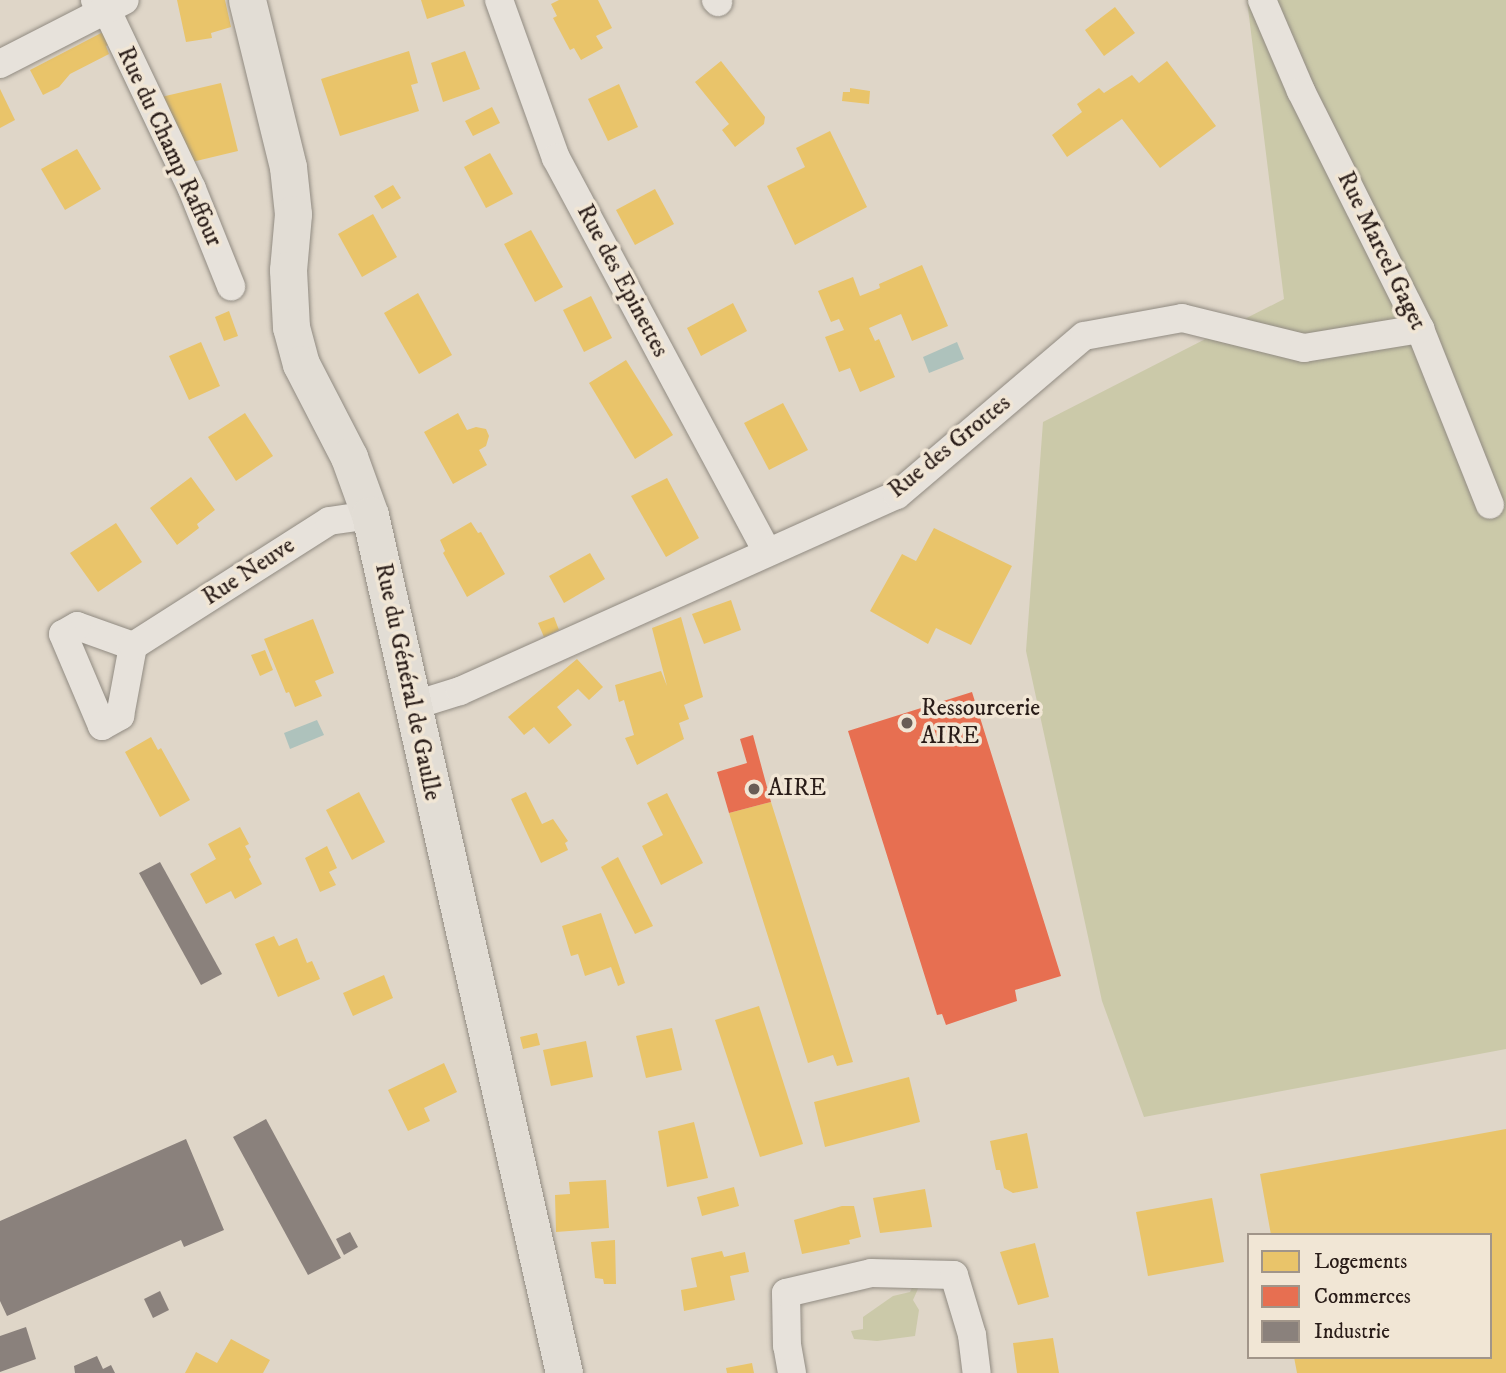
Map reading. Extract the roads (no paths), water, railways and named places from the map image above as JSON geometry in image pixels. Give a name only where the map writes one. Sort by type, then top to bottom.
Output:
[{"type":"main road","name":"Rue du Général de Gaulle","points":[[247,0],[288,167],[293,214],[288,270],[291,327],[301,364],[349,457],[370,515],[564,1373]]},
{"type":"street","name":"Rue des Epinettes","points":[[499,0],[556,159],[767,552]]},
{"type":"street","name":"Rue Marcel Gaget","points":[[1262,0],[1301,91],[1420,329],[1490,505]]},
{"type":"street","points":[[0,64],[108,4]]},
{"type":"street","name":"Rue du Champ Raffour","points":[[108,4],[111,19],[192,189],[231,286]]},
{"type":"street","name":"Rue des Grottes","points":[[412,706],[460,691],[897,495],[1084,336],[1182,318],[1304,348],[1420,329]]},
{"type":"street","name":"Rue Neuve","points":[[133,646],[329,521],[370,515]]},
{"type":"street","points":[[792,1373],[787,1346],[786,1293],[871,1273],[954,1275],[972,1335],[977,1373]]},
{"type":"water","points":[[957,342],[964,359],[929,373],[923,357]]},
{"type":"water","points":[[317,720],[324,735],[290,749],[284,733]]},
{"type":"place","name":"Ressourcerie AIRE","points":[[907,723]]},
{"type":"place","name":"AIRE","points":[[754,789]]}]
